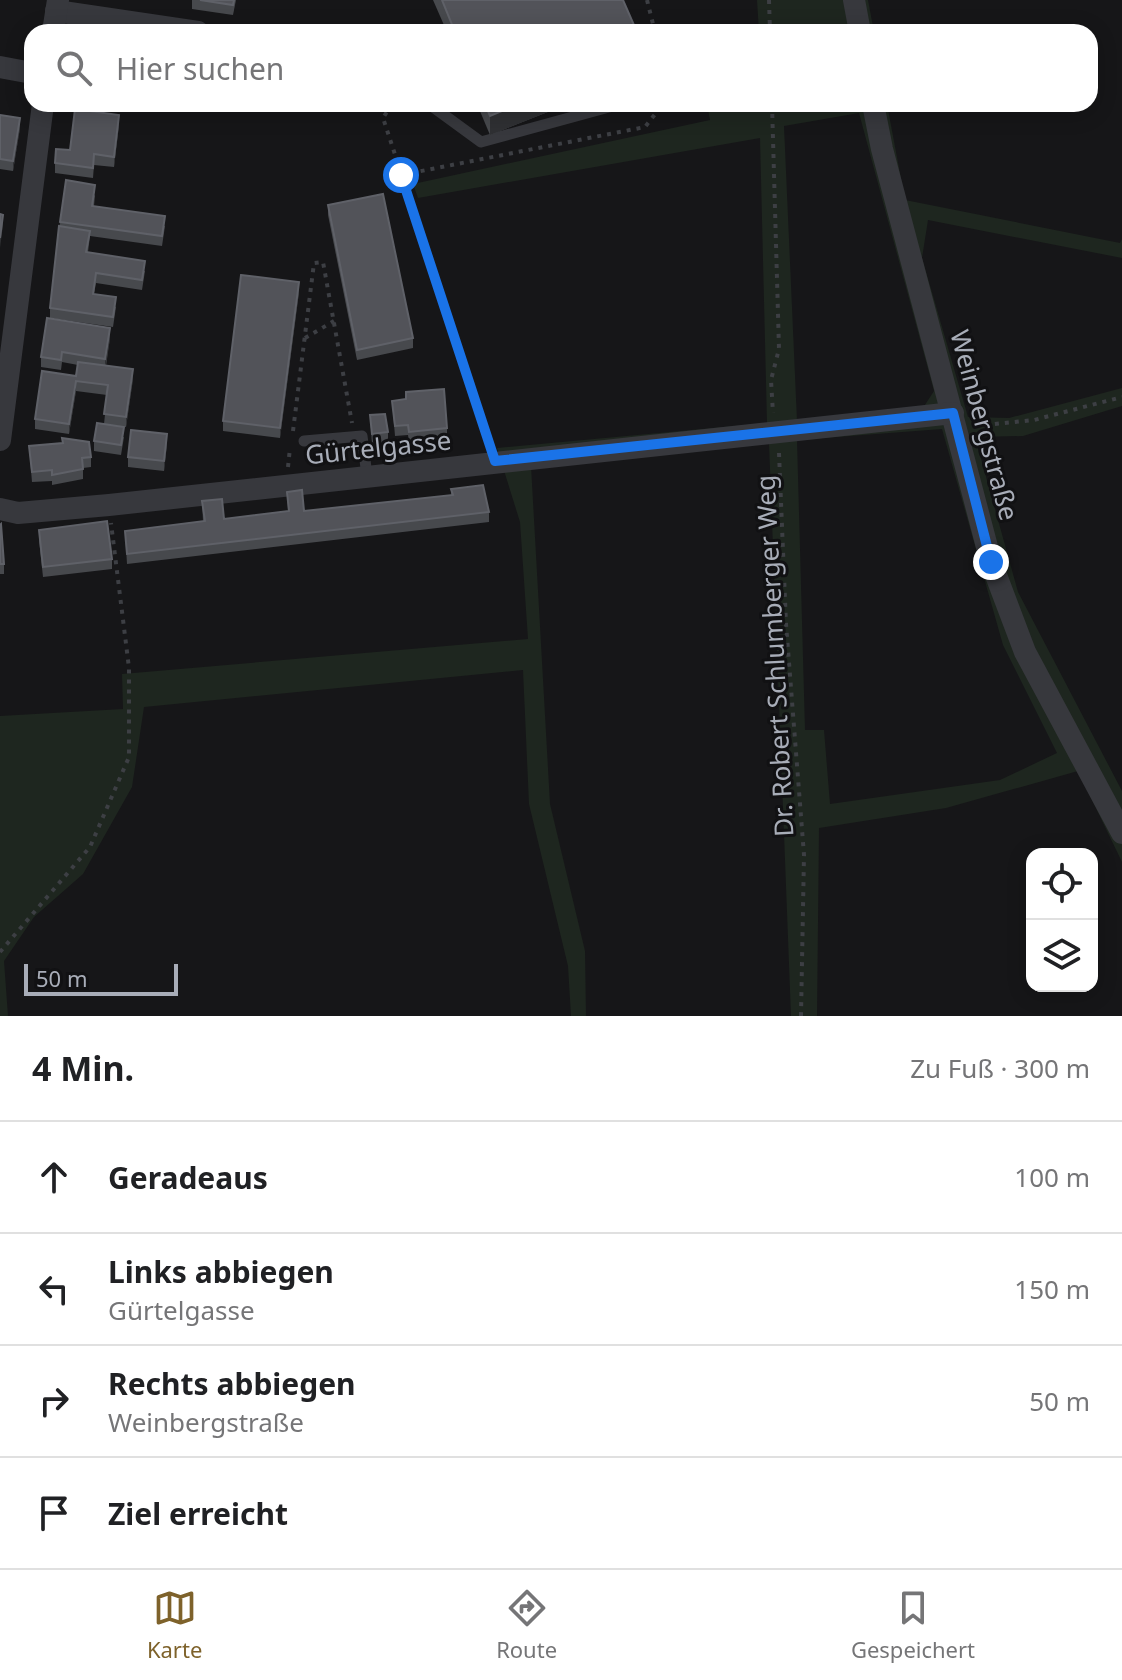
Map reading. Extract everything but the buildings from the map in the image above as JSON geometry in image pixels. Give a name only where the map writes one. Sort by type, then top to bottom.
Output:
[{"type":"street","points":[[854,0],[858,24]]},
{"type":"street","points":[[56,14],[135,24]]},
{"type":"street","points":[[0,67],[24,72]]},
{"type":"street","points":[[0,440],[10,296],[42,112]]},
{"type":"street","name":"Weinbergstraße","points":[[875,112],[991,562],[1025,652],[1122,833]]},
{"type":"street","name":"Gürtelgasse","points":[[0,509],[18,513],[109,505],[495,461],[955,420]]},
{"type":"lane","points":[[440,112],[481,142],[591,112]]},
{"type":"lane","points":[[304,441],[362,436],[367,476]]},
{"type":"path","points":[[647,0],[653,24]]},
{"type":"path","points":[[769,0],[770,24]]},
{"type":"path","points":[[387,112],[383,118],[495,461]]},
{"type":"path","points":[[401,175],[645,127],[657,112]]},
{"type":"path","name":"Dr. Robert Schlumberger Weg","points":[[772,112],[779,349],[771,380],[775,434],[782,467],[786,624],[804,855],[801,1016]]},
{"type":"path","points":[[286,485],[314,263],[323,262],[355,435]]},
{"type":"path","points":[[305,338],[334,321]]},
{"type":"path","points":[[955,420],[1008,425],[1122,397]]},
{"type":"path","points":[[0,952],[90,847],[129,757],[129,668],[109,505]]},
{"type":"shaded area","points":[[757,0],[868,0],[872,24],[758,24]]},
{"type":"shaded area","points":[[708,112],[888,112],[905,200],[1120,243],[1122,239],[1122,258],[928,220],[922,258],[968,417],[1009,418],[1122,388],[1122,406],[1023,436],[975,437],[1018,592],[1122,791],[1122,862],[1078,771],[946,808],[819,828],[817,1016],[791,1016],[769,443],[531,466],[550,804],[585,951],[586,1016],[571,1016],[568,966],[529,804],[523,670],[144,707],[132,787],[83,874],[34,917],[4,961],[8,1016],[0,1016],[0,716],[123,709],[122,674],[528,639],[520,522],[497,448],[767,423],[760,138],[418,198],[413,184],[710,120]],"holes":[[[859,113],[934,391],[921,411],[797,421],[784,126]],[[942,429],[1003,645],[1057,753],[1000,780],[830,804],[824,730],[805,730],[797,440]]]},
{"type":"route","points":[[401,175],[495,461],[953,413],[991,562]]}]
